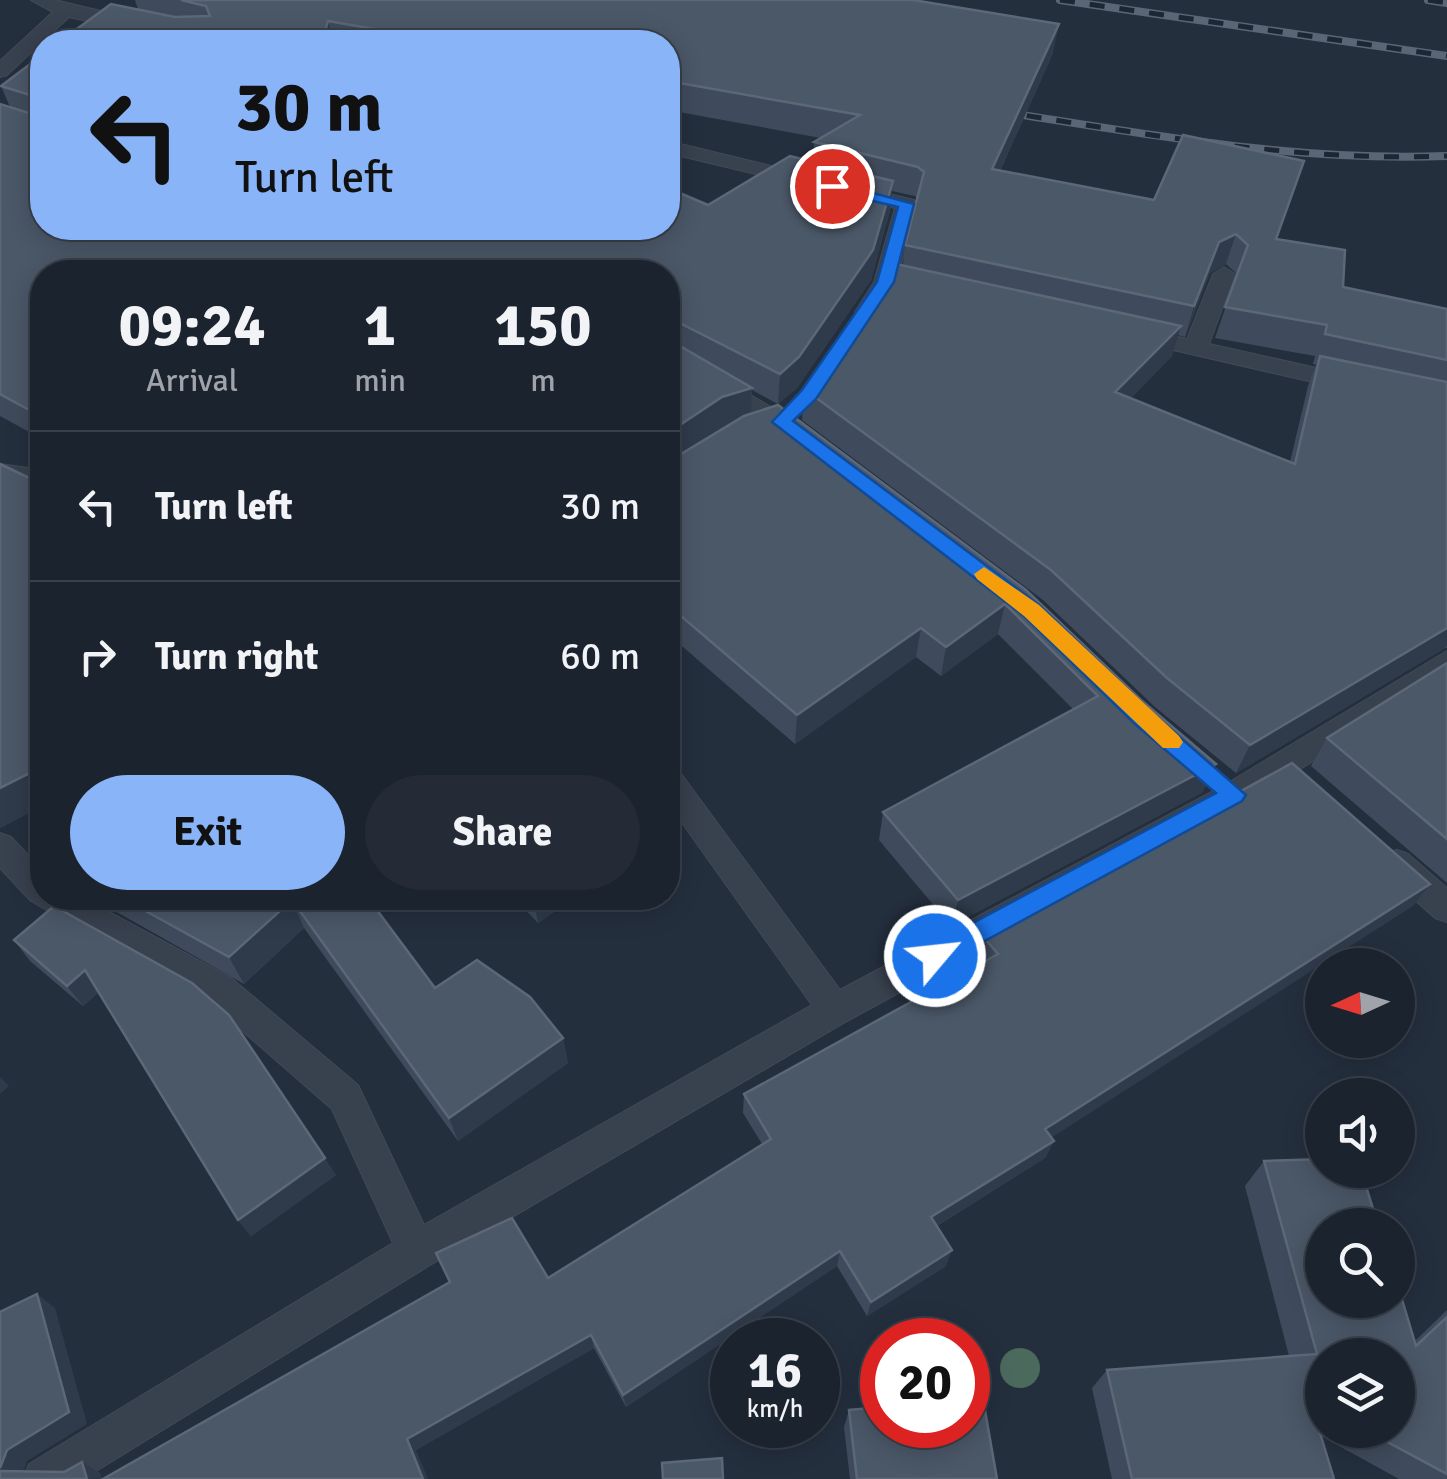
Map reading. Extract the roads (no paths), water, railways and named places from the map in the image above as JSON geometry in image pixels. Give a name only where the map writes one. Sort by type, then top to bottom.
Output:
[{"type":"lane","points":[[40,0],[65,11],[151,30]]},
{"type":"lane","points":[[44,30],[65,11]]},
{"type":"lane","points":[[0,71],[30,43]]},
{"type":"lane","points":[[680,150],[906,204],[895,284],[854,330]]},
{"type":"lane","points":[[1196,348],[1224,274]]},
{"type":"lane","points":[[1119,331],[1370,388]]},
{"type":"lane","points":[[680,361],[788,415],[812,445]]},
{"type":"lane","points":[[749,432],[788,415]]},
{"type":"lane","points":[[0,473],[30,477]]},
{"type":"lane","points":[[44,1479],[416,1251],[1226,788],[1281,763],[1447,662]]},
{"type":"lane","points":[[1281,763],[1309,787]]},
{"type":"lane","points":[[680,797],[835,1010]]},
{"type":"lane","points":[[0,846],[30,878]]},
{"type":"lane","points":[[1378,848],[1447,908]]},
{"type":"lane","points":[[76,910],[219,990],[345,1098],[416,1251]]},
{"type":"railway","points":[[1060,0],[1447,56]]},
{"type":"railway","points":[[1428,0],[1447,3]]},
{"type":"railway","points":[[997,111],[1277,150],[1390,157],[1447,156]]}]
